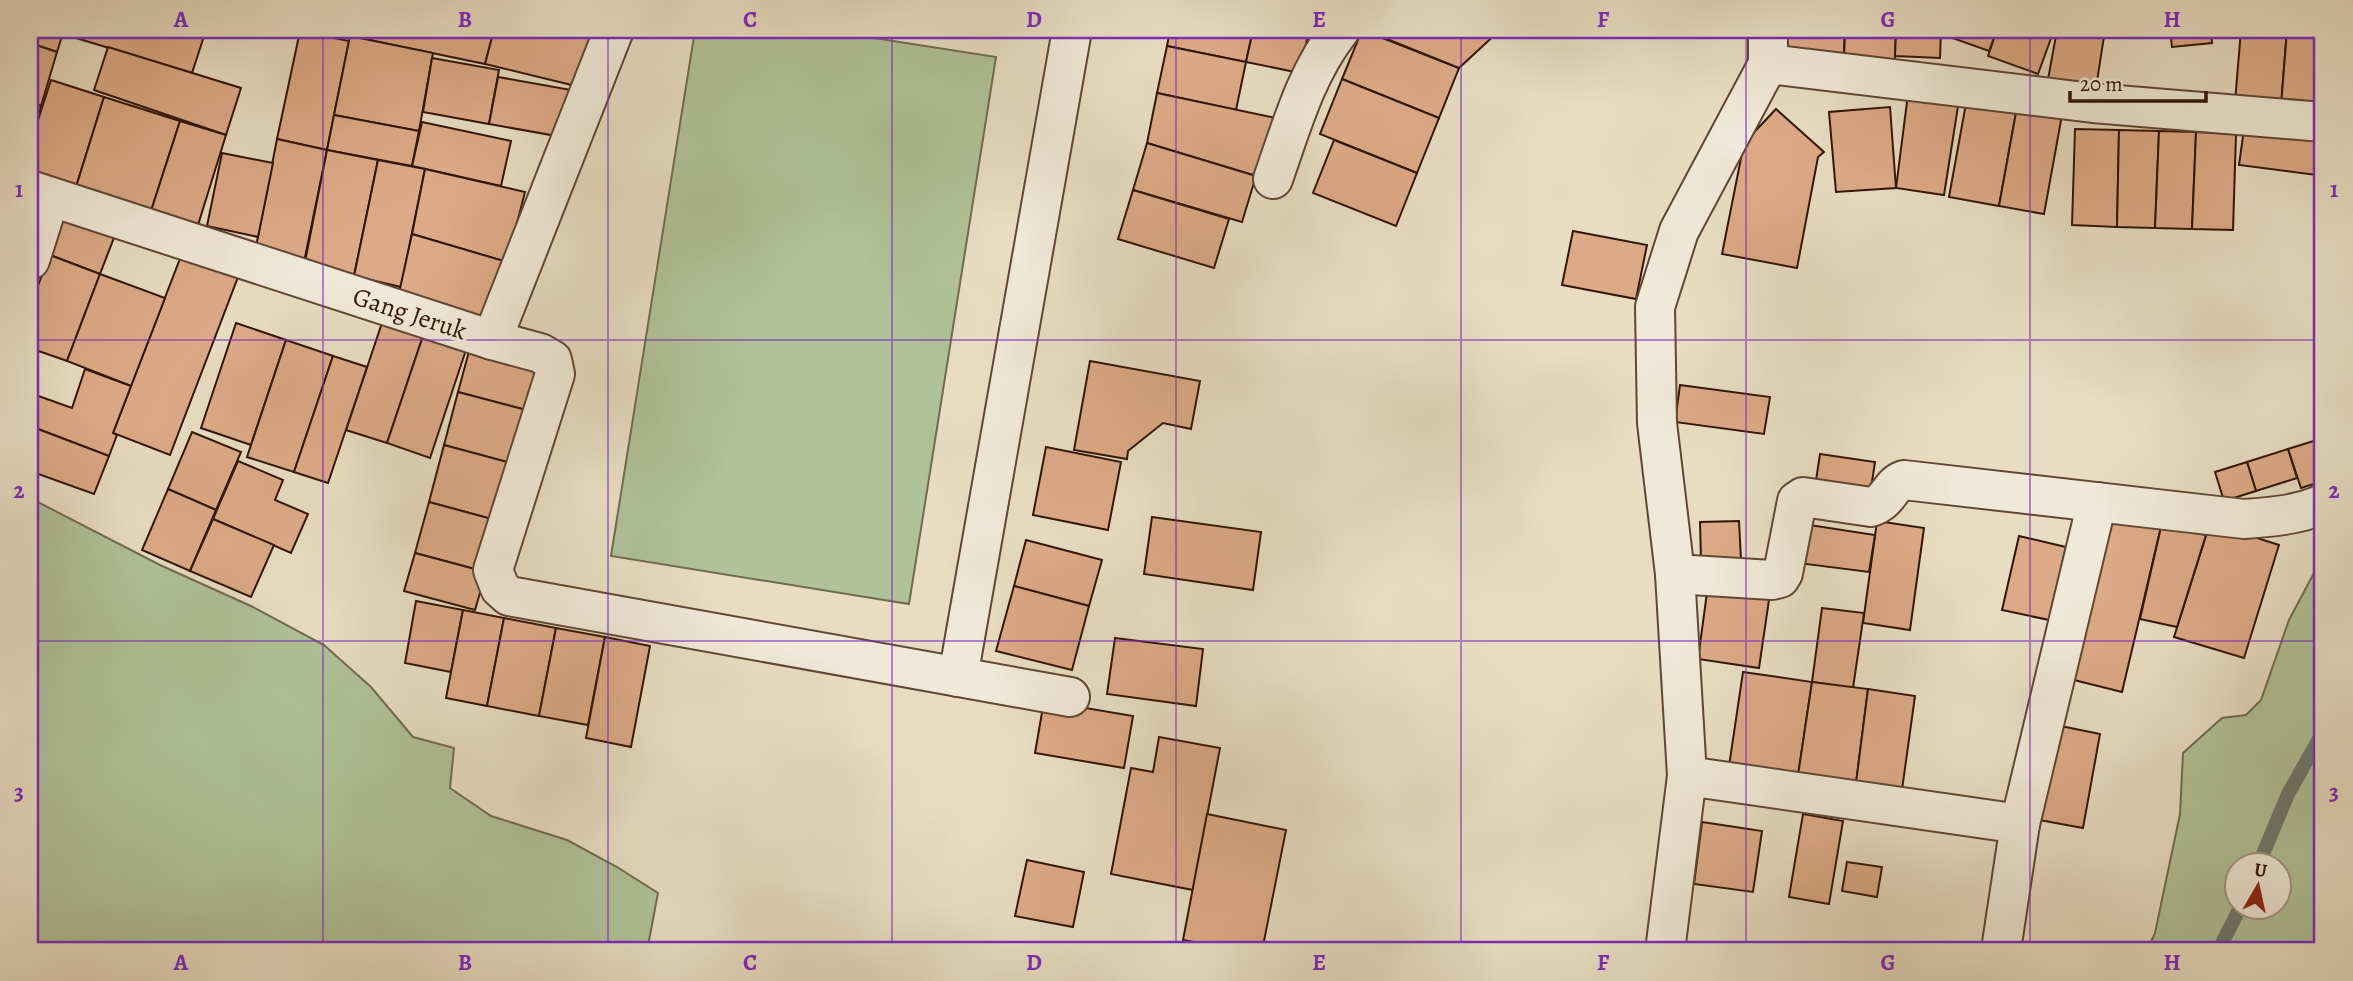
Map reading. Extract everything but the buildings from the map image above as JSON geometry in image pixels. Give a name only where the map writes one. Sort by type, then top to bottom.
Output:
[{"type":"street","name":"Gang Jeruk","points":[[30,260],[40,194],[492,340],[614,30]]},
{"type":"street","points":[[958,677],[1072,30]]},
{"type":"street","points":[[1273,179],[1305,88],[1340,30]]},
{"type":"street","points":[[1665,951],[1687,776],[1675,574],[1657,423],[1655,307],[1679,232],[1768,47],[2093,103],[2323,122]]},
{"type":"street","points":[[492,340],[540,353],[552,360],[555,374],[493,570],[500,588],[509,596],[1070,697]]},
{"type":"street","points":[[1675,574],[1772,580],[1780,578],[1797,501],[1803,497],[1871,508],[1880,504],[1897,482],[1904,480],[2244,519],[2277,517],[2323,504]]},
{"type":"street","points":[[2001,950],[2020,824],[2097,502]]},
{"type":"street","points":[[1687,776],[2020,824]]},
{"type":"green space","points":[[695,30],[823,30],[996,57],[909,604],[611,556]]},
{"type":"green space","points":[[30,498],[160,565],[253,607],[324,645],[371,687],[413,737],[454,748],[450,788],[491,816],[567,840],[658,893],[647,951],[30,951]]},
{"type":"green space","points":[[2323,556],[2323,951],[2147,951],[2155,933],[2180,814],[2183,753],[2222,718],[2246,715],[2261,700],[2289,620]]},
{"type":"waterway","points":[[2264,852],[2288,794],[2323,732]]},
{"type":"waterway","points":[[2218,951],[2233,922]]}]
